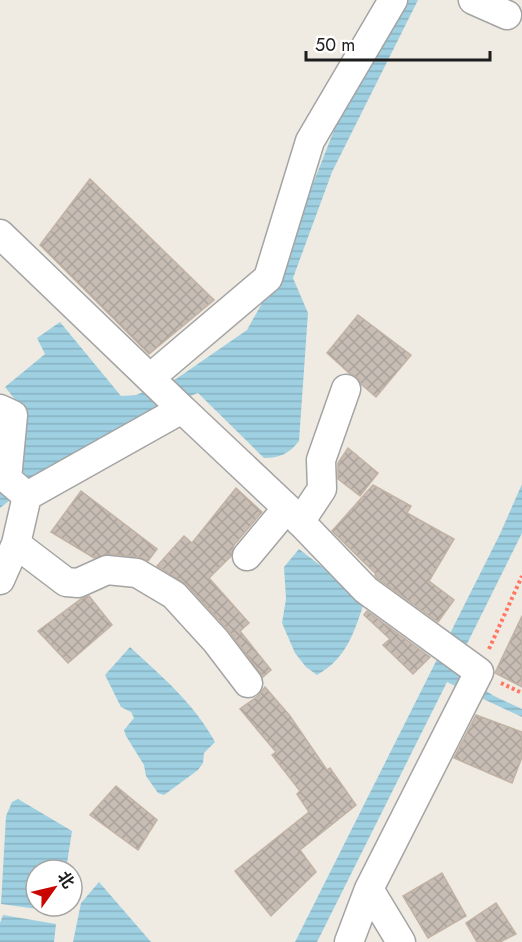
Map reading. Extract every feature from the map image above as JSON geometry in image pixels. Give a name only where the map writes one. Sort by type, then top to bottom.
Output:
[{"type":"street","points":[[150,378],[268,278],[310,141],[393,0]]},
{"type":"street","points":[[473,0],[507,15]]},
{"type":"street","points":[[0,234],[294,515],[366,590],[479,672],[369,889],[349,942]]},
{"type":"street","points":[[247,556],[322,489],[321,460],[346,389]]},
{"type":"street","points":[[0,409],[13,415],[7,479],[27,496]]},
{"type":"street","points":[[0,580],[15,544],[27,496],[182,409]]},
{"type":"street","points":[[15,544],[66,582],[78,583],[107,570],[137,573],[174,595],[216,641],[248,683]]},
{"type":"street","points":[[369,889],[401,942]]},
{"type":"path","points":[[479,672],[522,576]]},
{"type":"water","points":[[405,0],[418,0],[332,172],[293,278],[308,313],[299,441],[283,454],[264,458],[198,393],[159,408],[36,480],[0,508],[0,488],[25,412],[5,387],[45,354],[37,338],[60,322],[121,396],[136,395],[176,379],[247,330],[276,278],[340,115]]},
{"type":"water","points":[[522,484],[522,533],[454,670],[494,696],[522,709],[522,717],[447,682],[317,942],[295,942],[500,534]]},
{"type":"water","points":[[299,549],[365,600],[353,633],[343,652],[328,668],[317,675],[306,667],[295,653],[282,623],[286,599],[284,567]]},
{"type":"water","points":[[130,647],[187,702],[215,742],[204,753],[203,763],[198,770],[164,795],[158,793],[146,776],[144,765],[126,736],[124,730],[134,718],[131,712],[121,707],[105,675]]},
{"type":"water","points":[[18,799],[72,831],[68,858],[24,858],[24,907],[1,904],[6,816],[12,802]]},
{"type":"water","points":[[99,882],[151,942],[73,942],[78,918],[84,918],[84,900]]},
{"type":"water","points":[[3,915],[56,924],[54,942],[0,942],[0,923]]},
{"type":"building","points":[[90,179],[214,300],[149,354],[40,245]]},
{"type":"building","points":[[358,315],[411,355],[376,397],[361,384],[358,378],[327,353]]},
{"type":"building","points":[[348,448],[378,473],[360,496],[338,479],[338,463]]},
{"type":"building","points":[[373,485],[411,506],[407,513],[454,539],[429,581],[454,600],[438,622],[377,578],[376,574],[332,531]]},
{"type":"building","points":[[236,488],[262,512],[234,545],[231,556],[209,578],[249,623],[240,631],[271,670],[263,677],[229,631],[186,584],[157,566],[184,536],[192,543]]},
{"type":"building","points":[[81,491],[157,549],[148,561],[139,557],[109,554],[94,558],[51,532]]},
{"type":"building","points":[[89,596],[112,625],[68,663],[38,631],[81,599]]},
{"type":"building","points":[[367,611],[430,657],[413,674],[383,645],[390,639],[364,615]]},
{"type":"building","points":[[522,616],[522,687],[495,673]]},
{"type":"building","points":[[265,687],[290,716],[327,770],[330,768],[356,805],[300,850],[316,872],[271,916],[235,871],[309,812],[297,794],[300,791],[272,755],[276,752],[240,709],[258,696]]},
{"type":"building","points":[[476,715],[522,732],[522,757],[512,783],[454,758]]},
{"type":"building","points":[[116,786],[157,820],[138,850],[90,815]]},
{"type":"building","points":[[442,873],[466,916],[428,938],[403,896]]},
{"type":"building","points":[[496,903],[516,934],[500,942],[477,942],[466,923]]}]
